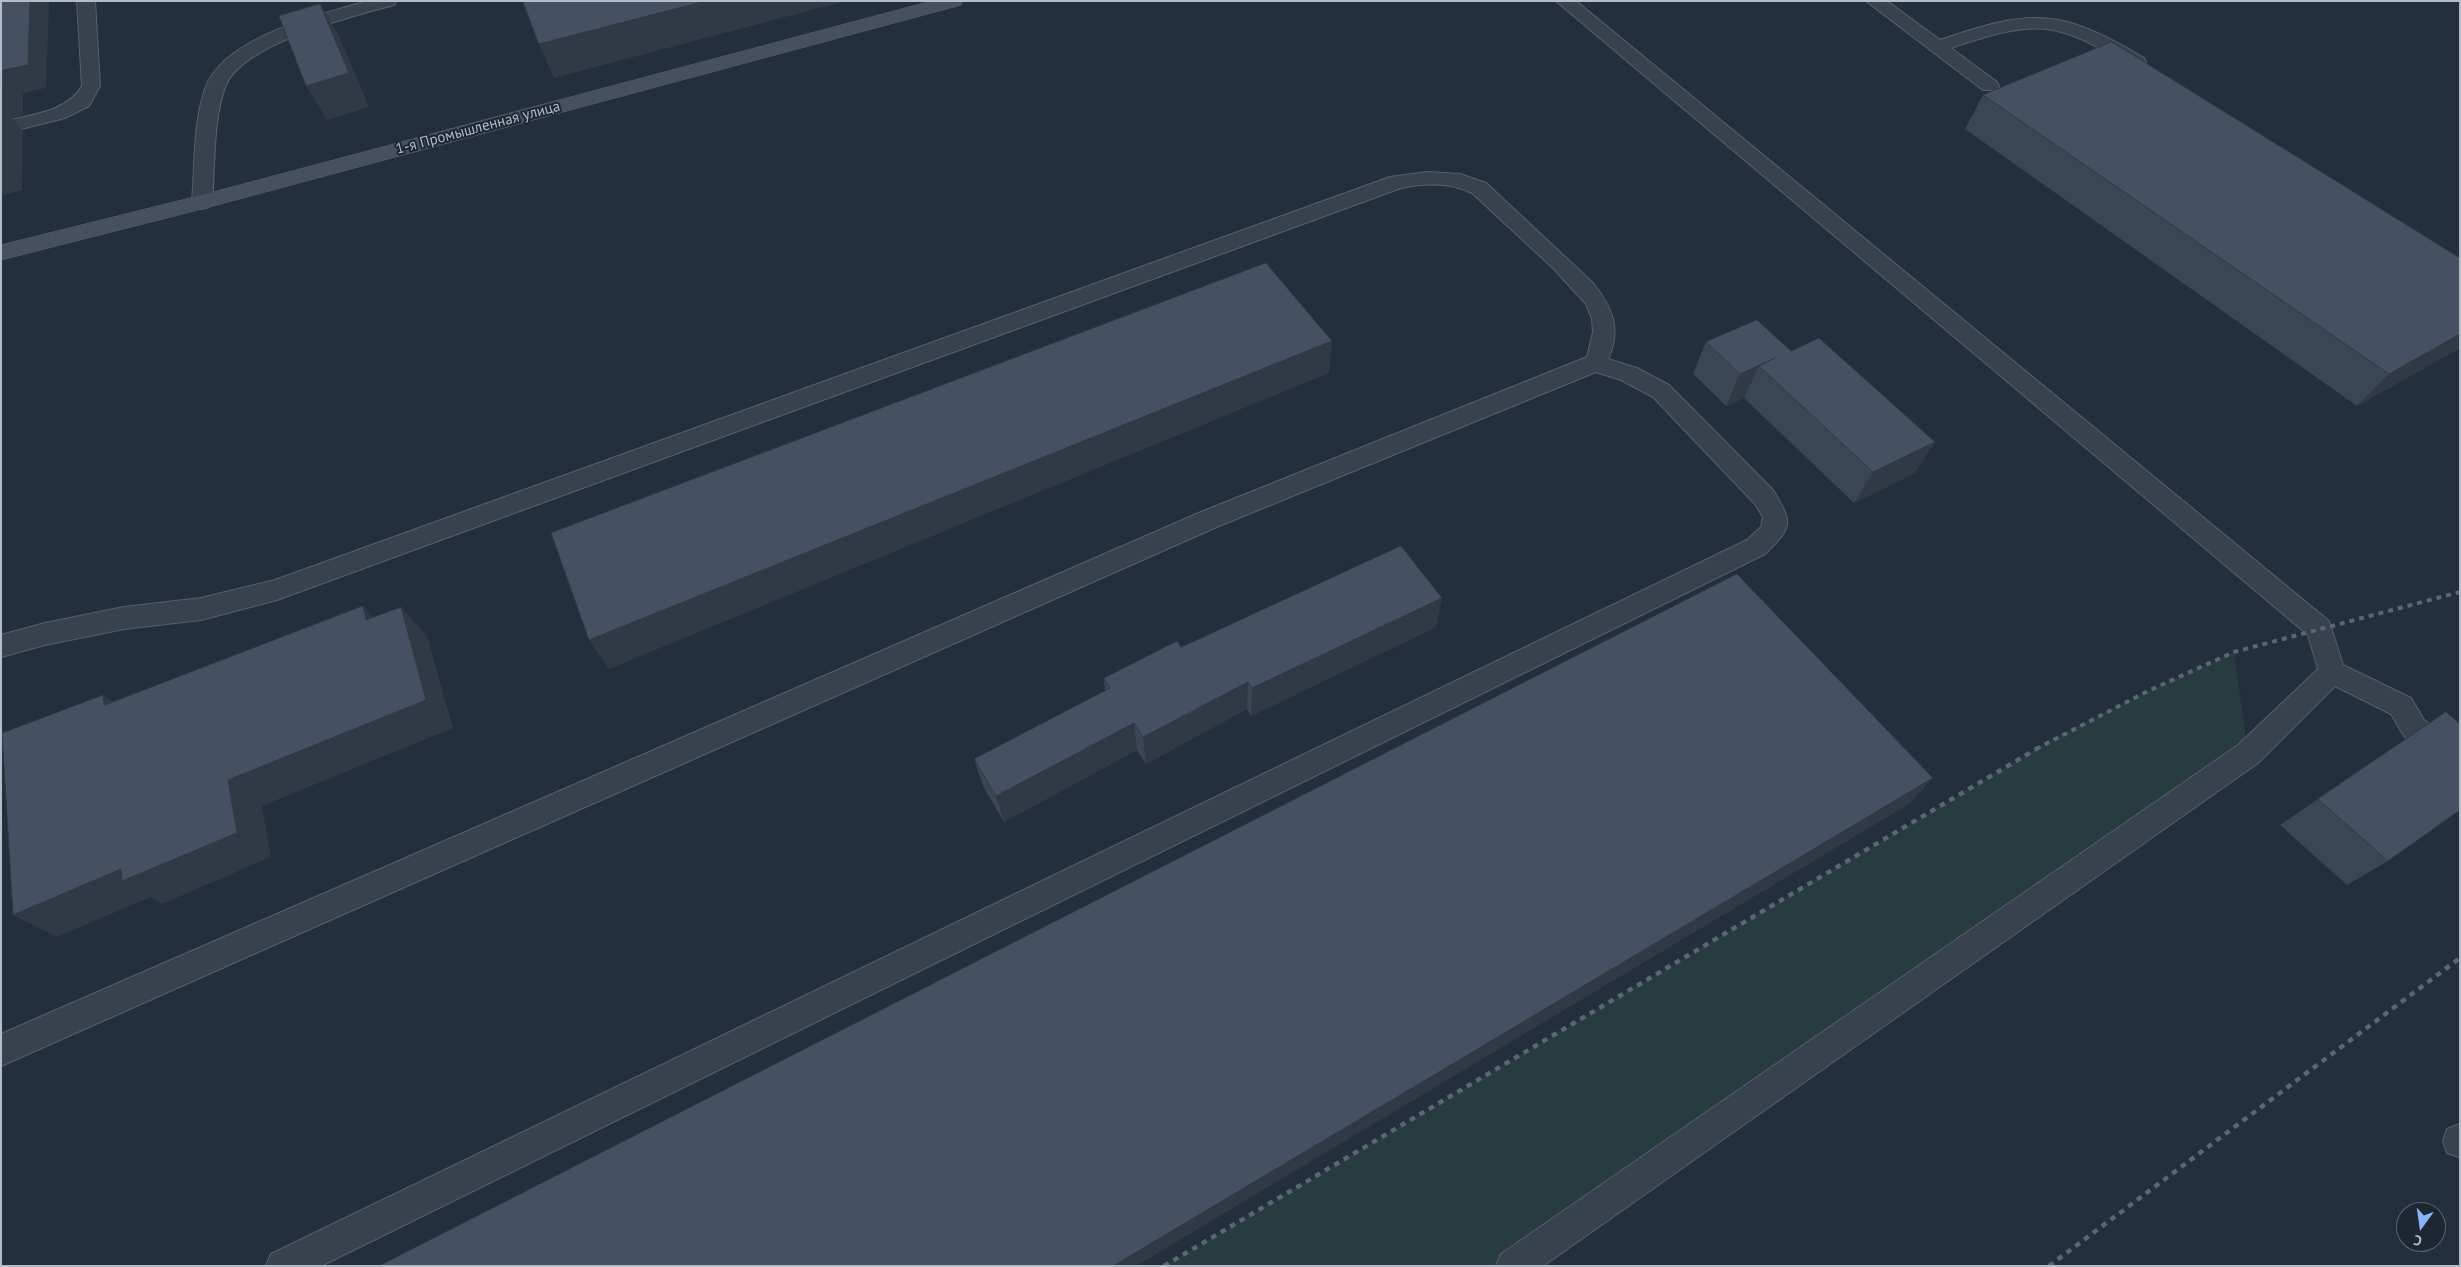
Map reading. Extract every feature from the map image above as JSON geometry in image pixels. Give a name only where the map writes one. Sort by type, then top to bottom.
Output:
[{"type":"main road","name":"1-я Промышленная улица","points":[[1,253],[202,202],[954,1]]},
{"type":"lane","points":[[1,128],[58,114],[82,102],[92,86],[86,1]]},
{"type":"lane","points":[[202,202],[212,101],[218,81],[235,63],[262,45],[306,24],[388,1]]},
{"type":"lane","points":[[1566,1],[2320,629],[2332,672],[2401,706],[2414,728],[2460,765]]},
{"type":"lane","points":[[1875,1],[1990,86]]},
{"type":"lane","points":[[1938,47],[2012,23],[2043,23],[2072,28],[2102,41],[2152,72]]},
{"type":"lane","points":[[1,646],[45,634],[124,618],[201,609],[277,590],[1373,190],[1412,179],[1446,179],[1478,188],[1585,288],[1601,313],[1605,327],[1601,351],[1595,363]]},
{"type":"lane","points":[[1,1050],[1210,519],[1595,363],[1629,374],[1661,391],[1764,497],[1776,516],[1773,532],[1756,547],[282,1266]]},
{"type":"lane","points":[[1513,1266],[2248,754],[2332,672]]},
{"type":"green space","points":[[2234,652],[2248,754],[1512,1266],[1164,1266],[2058,736],[2148,691]]},
{"type":"building","points":[[1,1],[30,1],[28,65],[3,70],[3,92],[1,93]]},
{"type":"building","points":[[523,1],[706,1],[539,44]]},
{"type":"building","points":[[320,4],[349,73],[306,86],[279,16]]},
{"type":"building","points":[[2112,42],[2460,258],[2460,334],[2389,374],[1983,95]]},
{"type":"building","points":[[3,107],[2,167],[1,167],[1,108]]},
{"type":"building","points":[[1266,263],[1332,341],[589,640],[551,533]]},
{"type":"building","points":[[1757,320],[1791,351],[1819,338],[1935,442],[1873,472],[1759,366],[1775,358],[1740,374],[1706,342]]},
{"type":"building","points":[[1401,546],[1442,598],[1252,688],[1248,682],[1143,737],[1134,723],[996,796],[974,759],[1110,688],[1104,678],[1177,641],[1181,647]]},
{"type":"building","points":[[1737,574],[1933,778],[1113,1266],[379,1266]]},
{"type":"building","points":[[363,606],[366,620],[401,607],[426,700],[228,780],[237,833],[122,881],[121,869],[13,915],[2,733],[103,695],[104,705]]},
{"type":"building","points":[[2446,712],[2460,724],[2460,810],[2388,861],[2318,799]]},
{"type":"railway","points":[[2036,749],[2148,691],[2234,652],[2460,592]]},
{"type":"railway","points":[[1164,1266],[2038,748]]},
{"type":"railway","points":[[2049,1266],[2460,958]]}]
